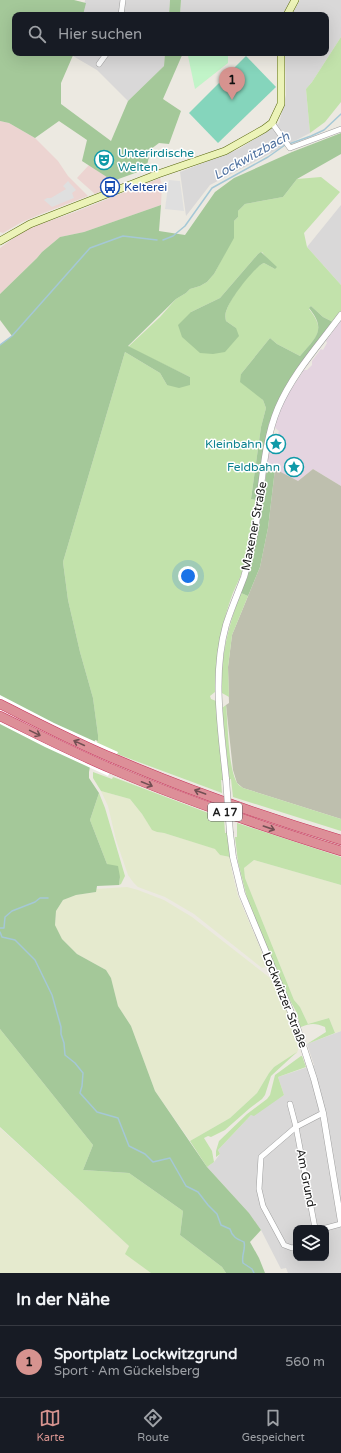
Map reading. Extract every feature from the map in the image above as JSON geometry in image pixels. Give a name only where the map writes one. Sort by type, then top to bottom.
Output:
[{"type":"highway","name":"A 17","points":[[0,704],[115,759],[227,802],[341,840]]},
{"type":"highway","name":"A 17","points":[[0,716],[111,769],[175,795],[341,851]]},
{"type":"main road","points":[[289,12],[295,0]]},
{"type":"main road","points":[[0,241],[30,224],[49,216],[158,174],[225,151],[243,142],[272,123],[281,104],[281,56]]},
{"type":"street","points":[[121,12],[123,0]]},
{"type":"street","points":[[99,64],[105,56]]},
{"type":"street","points":[[272,123],[290,148],[341,129]]},
{"type":"street","name":"Maxener Straße","points":[[226,780],[219,700],[219,674],[222,649],[226,625],[250,555],[271,431],[278,408],[298,372],[320,345],[341,315]]},
{"type":"street","name":"Lockwitzer Straße","points":[[226,780],[230,833],[242,894],[304,1047],[314,1079],[323,1113],[341,1223]]},
{"type":"street","name":"Am Grund","points":[[290,1104],[296,1127],[314,1225]]},
{"type":"street","name":"Am Grund","points":[[293,1248],[284,1245],[263,1206],[259,1189],[262,1157],[296,1127],[323,1113]]},
{"type":"street","points":[[329,1227],[341,1223]]},
{"type":"shaded area","points":[[85,0],[170,0],[169,12],[83,12]]},
{"type":"shaded area","points":[[181,0],[291,0],[284,12],[180,12]]},
{"type":"shaded area","points":[[300,0],[341,0],[341,37],[329,56],[329,12],[294,12]]},
{"type":"shaded area","points":[[73,56],[165,56],[164,66],[128,101],[97,70]]},
{"type":"shaded area","points":[[285,56],[329,56],[306,89],[310,133],[210,185],[186,216],[180,172],[239,149],[279,123],[286,95]]},
{"type":"shaded area","points":[[0,121],[9,123],[35,138],[58,161],[68,176],[88,196],[22,222],[3,233],[0,232]]},
{"type":"shaded area","points":[[89,165],[113,181],[108,183],[106,189],[95,194],[77,178]]},
{"type":"shaded area","points":[[160,178],[162,185],[161,205],[84,232],[60,237],[42,252],[0,294],[0,248],[19,234],[32,227],[75,212]]},
{"type":"shaded area","points":[[169,180],[180,181],[184,211],[165,209]]},
{"type":"shaded area","points":[[68,181],[76,190],[72,193],[74,198],[52,207],[44,200],[51,198],[66,189],[63,186]]},
{"type":"shaded area","points":[[341,205],[341,285],[307,247]]},
{"type":"shaded area","points":[[341,320],[341,486],[313,469],[298,481],[267,467],[270,443],[276,440],[279,431],[274,427],[280,409],[287,395],[304,370],[307,370],[312,365],[312,361],[321,349],[323,350],[327,343],[326,341]]},
{"type":"shaded area","points":[[275,469],[298,481],[313,469],[341,486],[341,819],[243,788],[237,783],[233,770],[226,705],[229,703],[228,667],[232,635],[260,567],[268,528]]},
{"type":"shaded area","points":[[101,791],[130,799],[152,829],[157,832],[216,849],[220,855],[230,857],[238,896],[264,957],[266,967],[262,968],[194,914],[165,897],[138,887],[133,882],[128,875],[116,840],[108,806]]},
{"type":"shaded area","points":[[254,860],[341,885],[341,1031],[335,1033],[329,1018],[308,1024],[300,1007],[294,1000],[245,878],[244,868]]},
{"type":"shaded area","points":[[127,887],[164,900],[192,917],[274,981],[291,1021],[299,1047],[297,1053],[274,1067],[257,1093],[230,1118],[190,1141],[155,1091],[131,1026],[118,1006],[111,978],[106,970],[77,954],[62,939],[55,925],[56,911],[63,900],[76,895],[96,892],[96,889]]},
{"type":"shaded area","points":[[341,1031],[341,1273],[288,1273],[286,1268],[281,1269],[261,1230],[249,1213],[207,1167],[214,1162],[220,1154],[218,1150],[251,1115],[284,1095],[278,1077],[314,1065],[307,1044]]},
{"type":"shaded area","points":[[0,1128],[129,1246],[126,1254],[151,1273],[0,1273]]},
{"type":"green space","points":[[0,0],[74,0],[86,3],[84,12],[12,12],[12,56],[73,56],[61,83],[61,104],[111,141],[128,101],[164,66],[165,56],[182,56],[163,99],[181,111],[169,144],[159,143],[151,149],[146,169],[113,181],[82,161],[87,140],[59,121],[35,138],[9,123],[0,121]]},
{"type":"green space","points":[[170,0],[181,0],[180,12],[169,12]]},
{"type":"green space","points":[[341,37],[341,102],[325,122],[310,133],[306,89]]},
{"type":"green space","points":[[188,56],[228,56],[228,63],[195,89]]},
{"type":"green space","points":[[246,56],[276,87],[218,143],[189,113]]},
{"type":"green space","points":[[341,133],[341,154],[297,179],[283,197],[245,204],[238,211],[238,217],[234,221],[234,238],[214,274],[207,282],[190,289],[176,299],[128,346],[190,377],[190,385],[179,388],[167,385],[160,373],[125,352],[63,562],[68,600],[80,652],[93,698],[98,735],[98,741],[95,740],[89,778],[99,793],[90,820],[107,864],[118,866],[120,877],[119,885],[97,886],[96,892],[76,895],[63,900],[56,911],[55,925],[62,939],[77,954],[106,970],[111,978],[118,1006],[131,1026],[155,1091],[207,1167],[249,1213],[261,1230],[250,1242],[265,1273],[226,1273],[222,1267],[180,1235],[183,1211],[129,1173],[83,1170],[93,1145],[0,1029],[0,345],[12,336],[0,320],[0,294],[42,252],[60,237],[84,232],[161,205],[159,231],[185,235],[215,192],[234,178],[292,152]]},
{"type":"green space","points":[[321,177],[340,192],[304,233],[307,247],[341,285],[341,311],[333,322],[323,317],[311,306],[309,309],[317,323],[317,334],[315,339],[300,356],[277,344],[270,338],[241,374],[263,400],[266,408],[261,427],[251,499],[256,500],[249,546],[242,573],[231,597],[223,624],[217,657],[215,692],[210,696],[211,699],[216,701],[223,780],[221,780],[222,793],[117,754],[117,752],[97,744],[98,735],[93,698],[80,652],[68,600],[63,562],[125,352],[160,373],[167,385],[190,377],[128,347],[160,317],[176,299],[190,289],[207,282],[214,274],[233,238],[234,221],[238,217],[238,211],[245,204],[283,197],[297,179]],"holes":[[[262,252],[275,269],[264,263],[254,270],[238,290],[229,304],[225,315],[226,321],[236,328],[191,312],[220,298],[258,254]]]},
{"type":"green space","points":[[261,252],[277,267],[275,269],[264,263],[260,266],[243,283],[229,304],[226,310],[226,321],[236,328],[239,336],[225,352],[213,354],[200,353],[182,337],[178,325],[191,312],[220,298]]},
{"type":"green space","points":[[311,306],[323,317],[333,322],[277,407],[269,423],[256,500],[251,499],[261,427],[266,408],[263,400],[240,382],[241,374],[270,338],[277,344],[300,356],[311,344],[317,333],[317,322],[309,308]]},
{"type":"green space","points":[[267,467],[275,469],[268,528],[260,567],[248,596],[241,593],[251,562],[258,531]]},
{"type":"green space","points":[[241,593],[248,596],[232,635],[228,667],[229,697],[222,693],[222,667],[232,618]]},
{"type":"green space","points":[[226,705],[231,765],[236,782],[243,788],[341,819],[341,831],[233,797],[231,779],[229,779],[222,708]]},
{"type":"green space","points":[[93,772],[112,779],[113,777],[224,819],[225,833],[228,833],[230,857],[220,855],[215,849],[152,830],[130,799],[101,791],[93,778]]},
{"type":"green space","points":[[99,793],[105,808],[125,876],[119,885],[120,877],[107,864],[90,820]]},
{"type":"green space","points":[[237,823],[341,857],[341,885],[254,860],[244,868],[245,878],[294,1000],[300,1007],[308,1024],[329,1018],[335,1033],[307,1044],[326,1032],[325,1027],[313,1024],[300,1026],[297,1013],[288,997],[248,902],[238,862],[235,837],[237,837]]},
{"type":"green space","points":[[0,1029],[93,1145],[83,1170],[129,1173],[183,1211],[180,1235],[222,1267],[226,1273],[151,1273],[125,1254],[129,1246],[0,1127]]},
{"type":"green space","points":[[297,1052],[271,1076],[265,1095],[262,1099],[225,1130],[211,1137],[208,1136],[204,1138],[212,1151],[214,1162],[207,1167],[190,1141],[230,1118],[257,1093],[274,1067]]},
{"type":"green space","points":[[301,1056],[306,1067],[278,1077],[284,1095],[254,1116],[251,1115],[218,1150],[220,1154],[216,1157],[219,1141],[247,1114],[267,1099],[270,1095],[275,1075]]},
{"type":"pier","points":[[0,695],[54,723],[118,752],[108,776],[45,747],[0,724]]},
{"type":"waterway","name":"Lockwitzbach","points":[[289,144],[324,130],[341,114]]},
{"type":"waterway","name":"Lockwitzbach","points":[[163,240],[173,236],[185,226],[212,188],[268,157],[285,145]]},
{"type":"waterway","name":"Lockwitzbach","points":[[0,345],[12,336],[90,248],[123,236],[157,240]]},
{"type":"waterway","points":[[0,928],[4,928],[5,917],[12,911],[35,902],[40,898],[48,898]]},
{"type":"waterway","points":[[0,932],[2,937],[15,940],[35,960],[52,995],[61,1027],[65,1055],[75,1063],[83,1073],[80,1093],[97,1112],[118,1118],[129,1146],[145,1154],[153,1162],[170,1158],[186,1186],[198,1192],[217,1214],[221,1225],[230,1229],[233,1236],[244,1242],[243,1263],[252,1269],[254,1273]]},
{"type":"place","name":"Sportplatz Lockwitzgrund","points":[[232,100]]},
{"type":"place","name":"Unterirdische Welten","points":[[104,160]]},
{"type":"place","name":"Kelterei","points":[[110,187]]},
{"type":"place","name":"Kleinbahn","points":[[276,444]]},
{"type":"place","name":"Feldbahn","points":[[294,467]]}]
